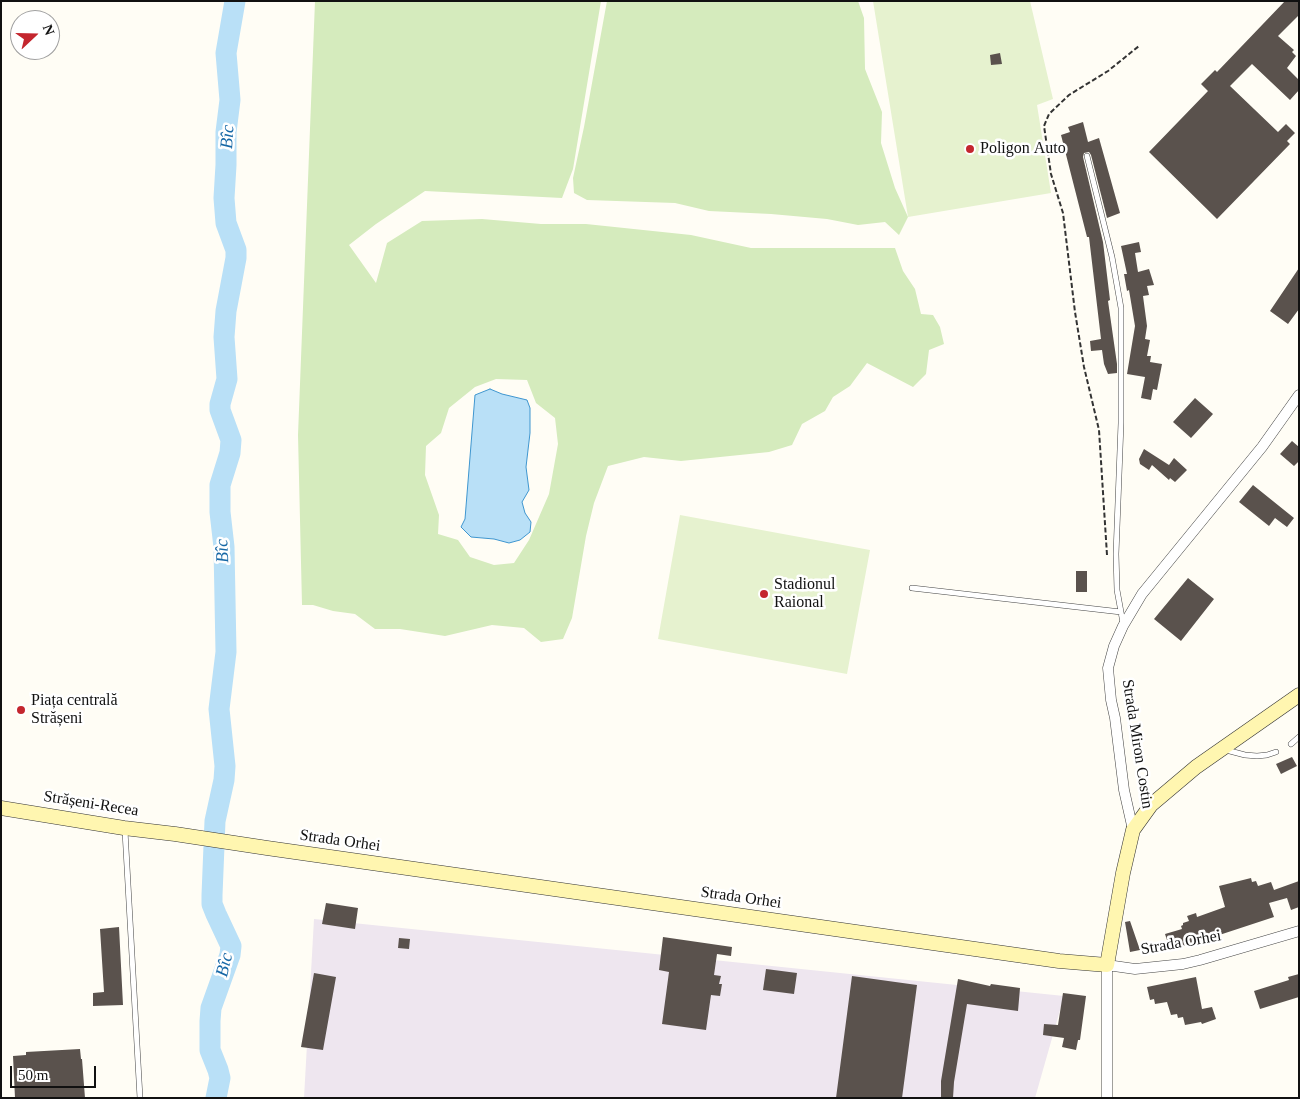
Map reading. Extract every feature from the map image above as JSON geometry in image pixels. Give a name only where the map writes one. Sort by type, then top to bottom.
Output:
[{"type":"main road","points":[[1133,830],[1151,805],[1196,767],[1299,695]]},
{"type":"main road","name":"Strășeni-Recea","points":[[1,808],[124,828],[176,834]]},
{"type":"main road","name":"Strada Miron Costin","points":[[1107,965],[1123,873],[1133,830]]},
{"type":"main road","name":"Strada Orhei","points":[[176,834],[1059,961],[1107,965]]},
{"type":"street","name":"Strada Miron Costin","points":[[1133,830],[1123,781],[1111,700],[1108,668],[1114,646],[1142,594],[1262,447],[1299,395]]},
{"type":"street","name":"Strada Orhei","points":[[1107,965],[1135,969],[1183,964],[1299,932]]},
{"type":"street","name":"Strada Miron Costin","points":[[1107,965],[1107,1098]]},
{"type":"lane","points":[[1087,156],[1112,257],[1121,308],[1120,462],[1116,554],[1117,590],[1124,626]]},
{"type":"lane","points":[[912,588],[1121,612]]},
{"type":"lane","points":[[1291,744],[1299,737]]},
{"type":"lane","points":[[1222,749],[1257,756],[1276,752]]},
{"type":"lane","points":[[124,828],[140,1098]]},
{"type":"path","points":[[1107,562],[1099,430],[1084,367],[1075,312],[1064,213],[1052,174],[1044,126],[1049,114],[1069,95],[1108,71],[1139,46]]},
{"type":"shaded area","points":[[314,919],[1064,996],[1035,1098],[304,1098]]},
{"type":"green space","points":[[315,1],[601,1],[573,169],[562,198],[425,191],[349,245],[376,283],[387,243],[422,221],[482,219],[541,224],[586,224],[691,235],[751,248],[895,248],[903,271],[915,289],[921,314],[933,315],[940,327],[944,344],[929,350],[926,374],[913,387],[867,363],[850,386],[833,397],[825,411],[802,424],[792,445],[769,452],[681,461],[644,457],[608,466],[594,503],[586,536],[572,618],[563,639],[541,642],[524,628],[492,625],[445,636],[400,629],[375,629],[355,614],[333,611],[313,605],[302,605],[298,435]],"holes":[[[496,379],[527,380],[536,403],[555,418],[558,444],[549,494],[529,540],[514,563],[494,565],[470,557],[458,540],[438,534],[439,515],[425,475],[426,446],[441,433],[449,408],[475,387]]]},
{"type":"green space","points":[[607,1],[858,1],[864,18],[865,69],[882,112],[881,143],[895,188],[908,217],[899,235],[885,222],[858,225],[827,219],[709,211],[675,203],[587,200],[574,193],[573,178]]},
{"type":"green space","name":"Poligon Auto","points":[[873,1],[1030,1],[1053,99],[1037,105],[1051,193],[908,217]]},
{"type":"green space","name":"Stadionul Raional","points":[[680,515],[870,550],[847,674],[658,639]]},
{"type":"water","points":[[490,389],[527,400],[530,408],[530,433],[526,467],[529,490],[522,502],[525,513],[531,522],[530,532],[520,540],[509,543],[494,539],[471,537],[461,527],[465,519],[475,395]]},
{"type":"building","points":[[1285,1],[1299,1],[1299,15],[1278,36],[1294,50],[1292,52],[1296,56],[1287,68],[1299,80],[1299,90],[1290,100],[1252,64],[1230,86],[1278,132],[1286,124],[1295,133],[1287,141],[1290,144],[1217,219],[1149,152],[1208,91],[1201,84],[1215,70],[1217,72]]},
{"type":"building","points":[[1000,53],[1002,64],[991,65],[990,55]]},
{"type":"building","points":[[1083,122],[1088,142],[1099,138],[1120,213],[1107,218],[1091,155],[1089,152],[1084,153],[1083,157],[1103,242],[1117,373],[1108,374],[1102,350],[1091,351],[1090,341],[1101,339],[1089,237],[1087,237],[1061,135],[1070,132],[1068,127]]},
{"type":"building","points":[[1139,242],[1141,252],[1135,253],[1138,272],[1149,269],[1154,285],[1147,286],[1149,295],[1143,296],[1147,326],[1145,339],[1150,340],[1147,356],[1151,356],[1150,362],[1162,364],[1157,390],[1153,389],[1151,400],[1141,398],[1145,377],[1127,374],[1135,326],[1129,290],[1127,291],[1124,274],[1127,274],[1121,246]]},
{"type":"building","points":[[1299,268],[1299,309],[1288,324],[1270,311]]},
{"type":"building","points":[[1195,398],[1213,414],[1191,438],[1173,422]]},
{"type":"building","points":[[1292,441],[1299,447],[1299,461],[1294,466],[1280,454]]},
{"type":"building","points":[[1144,449],[1169,465],[1174,458],[1187,470],[1175,482],[1170,478],[1169,480],[1152,465],[1149,470],[1140,464],[1139,459]]},
{"type":"building","points":[[1253,485],[1294,518],[1287,527],[1275,518],[1269,526],[1239,502]]},
{"type":"building","points":[[1076,571],[1087,571],[1087,592],[1076,592]]},
{"type":"building","points":[[1188,578],[1214,599],[1181,641],[1154,619]]},
{"type":"building","points":[[1292,757],[1297,766],[1281,774],[1276,764]]},
{"type":"building","points":[[1251,878],[1252,882],[1256,881],[1258,886],[1271,882],[1274,890],[1299,881],[1299,907],[1291,910],[1287,898],[1269,903],[1274,917],[1198,942],[1170,949],[1165,934],[1182,929],[1183,923],[1189,921],[1187,916],[1196,913],[1197,917],[1225,907],[1219,886]]},
{"type":"building","points":[[326,903],[358,908],[355,929],[322,924]]},
{"type":"building","points":[[1130,921],[1140,950],[1130,952],[1125,922]]},
{"type":"building","points":[[119,927],[123,1005],[93,1006],[93,993],[104,992],[100,929]]},
{"type":"building","points":[[663,937],[732,947],[731,956],[717,954],[714,975],[721,976],[719,984],[722,984],[720,996],[711,995],[706,1030],[662,1024],[669,972],[659,970]]},
{"type":"building","points":[[399,938],[410,939],[409,949],[398,948]]},
{"type":"building","points":[[766,969],[797,973],[794,994],[763,990]]},
{"type":"building","points":[[314,973],[336,977],[323,1050],[301,1047]]},
{"type":"building","points":[[1299,974],[1299,997],[1260,1009],[1254,991],[1289,980],[1288,977]]},
{"type":"building","points":[[852,976],[917,985],[902,1098],[836,1098]]},
{"type":"building","points":[[1196,977],[1202,1009],[1212,1007],[1216,1019],[1202,1024],[1201,1022],[1185,1025],[1183,1017],[1178,1018],[1177,1014],[1171,1015],[1167,1002],[1155,1004],[1154,999],[1150,1000],[1147,987]]},
{"type":"building","points":[[958,979],[990,986],[991,984],[1020,988],[1018,1011],[967,1004],[953,1098],[941,1098],[941,1081]]},
{"type":"building","points":[[1063,993],[1086,996],[1080,1040],[1078,1040],[1076,1050],[1062,1047],[1064,1038],[1043,1035],[1044,1024],[1058,1025]]},
{"type":"building","points":[[80,1049],[85,1098],[15,1098],[13,1056],[26,1055],[26,1052]]},
{"type":"waterway","name":"Bîc","points":[[216,1098],[220,1078],[210,1050],[211,1008],[230,955],[231,946],[212,904],[212,895],[215,821],[224,780],[225,766],[219,709],[226,652],[224,547],[220,512],[220,485],[230,453],[231,440],[220,410],[220,404],[227,379],[224,337],[226,311],[236,258],[236,250],[226,223],[224,198],[226,132],[230,100],[226,53],[235,1]]},
{"type":"place","name":"Poligon Auto","points":[[970,149]]},
{"type":"place","name":"Stadionul Raional","points":[[764,594]]},
{"type":"place","name":"Piața centrală Strășeni","points":[[21,710]]}]
